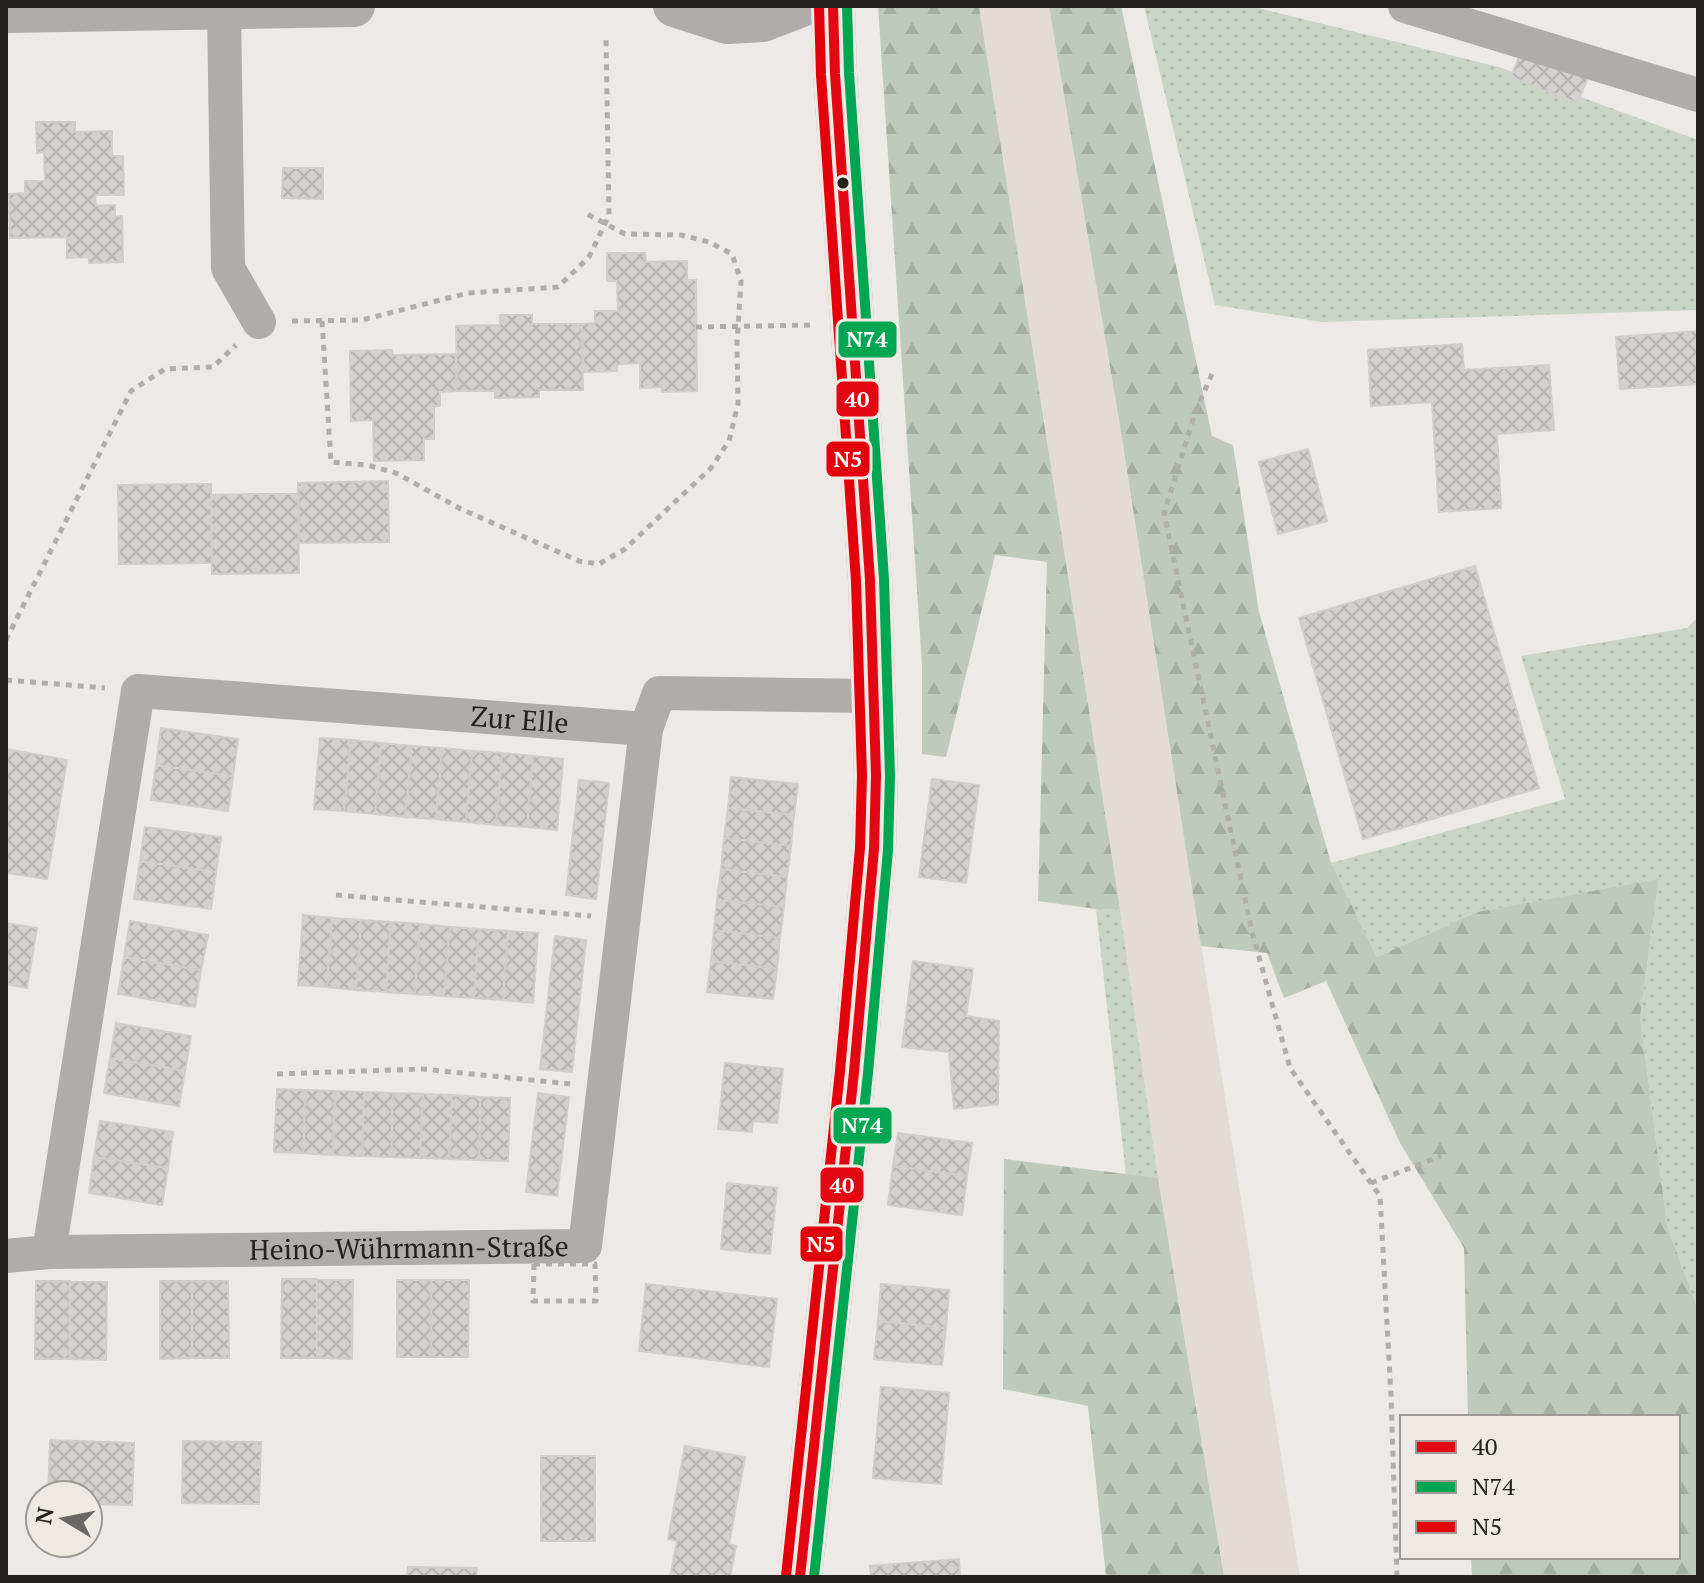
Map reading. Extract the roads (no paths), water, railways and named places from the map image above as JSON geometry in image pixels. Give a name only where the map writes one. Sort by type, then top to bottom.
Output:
[{"type":"main road","points":[[800,1577],[854,1072],[874,849],[875,696],[833,6]]},
{"type":"street","points":[[6,12],[68,8],[224,10],[354,6]]},
{"type":"street","points":[[674,6],[727,23],[763,21],[802,6]]},
{"type":"street","points":[[1405,6],[1698,95]]},
{"type":"street","points":[[224,10],[228,268],[259,322]]},
{"type":"street","name":"Zur Elle","points":[[49,1252],[138,691],[646,729]]},
{"type":"street","points":[[646,729],[659,693],[875,696]]},
{"type":"street","name":"Heino-Wührmann-Straße","points":[[6,1256],[49,1252],[585,1246],[646,729]]}]
